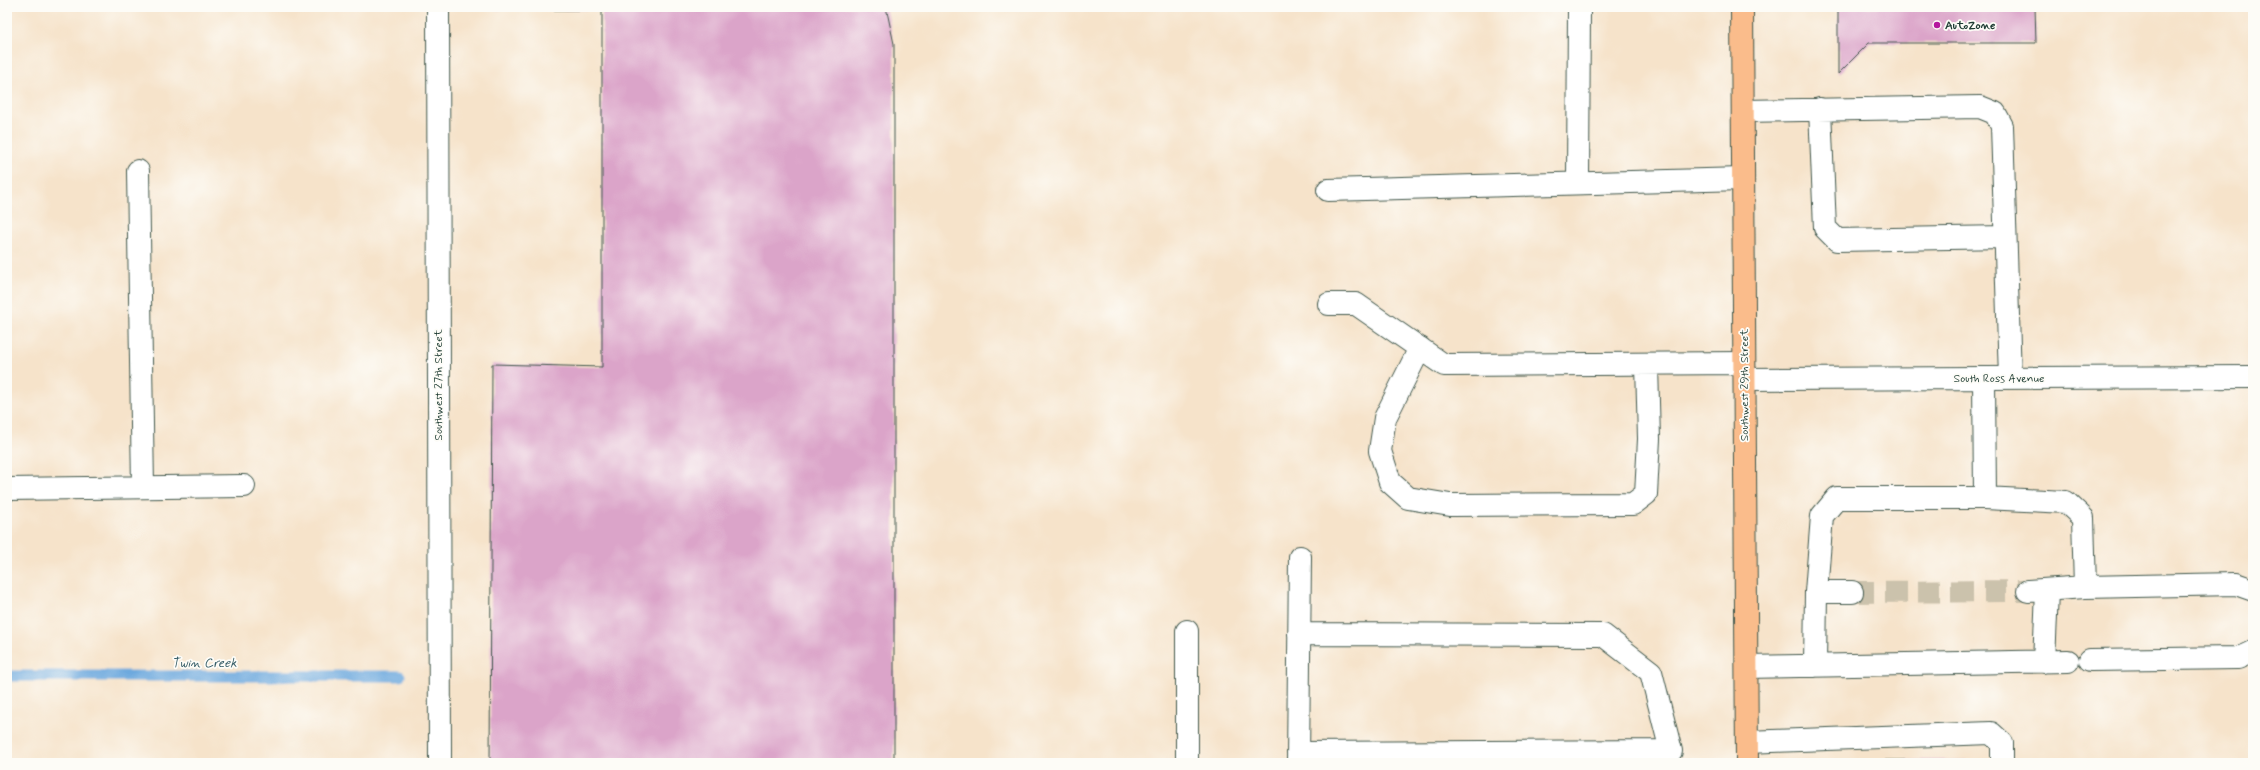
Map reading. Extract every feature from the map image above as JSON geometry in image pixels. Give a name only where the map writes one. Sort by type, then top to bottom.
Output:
[{"type":"main road","name":"Southwest 29th Street","points":[[1742,7],[1747,753]]},
{"type":"street","name":"Southwest 27th Street","points":[[438,7],[440,763]]},
{"type":"street","points":[[1578,183],[1579,7]]},
{"type":"street","points":[[1743,111],[1980,107],[1995,113],[2002,126],[2010,378]]},
{"type":"street","points":[[1820,109],[1825,228],[1830,236],[1837,240],[2005,237]]},
{"type":"street","points":[[138,171],[143,487]]},
{"type":"street","points":[[1328,190],[1744,179]]},
{"type":"street","name":"South Ross Avenue","points":[[1329,304],[1356,304],[1444,365],[1647,365],[1744,371],[1984,378],[2253,377]]},
{"type":"street","points":[[1420,348],[1385,418],[1380,451],[1390,482],[1408,498],[1450,505],[1633,504],[1646,494],[1649,440],[1647,365]]},
{"type":"street","points":[[1984,378],[1985,498]]},
{"type":"street","points":[[7,489],[244,486]]},
{"type":"street","points":[[1815,666],[1816,592],[1822,516],[1837,498],[1985,498],[2066,502],[2083,518],[2085,587]]},
{"type":"street","points":[[1299,634],[1602,635],[1651,672],[1671,757],[1298,758],[1299,634],[1300,557]]},
{"type":"street","points":[[2044,662],[2037,591],[2085,587],[2236,584],[2253,590]]},
{"type":"street","points":[[1816,592],[1852,592]]},
{"type":"street","points":[[1187,631],[1187,763]]},
{"type":"street","points":[[2090,660],[2238,658],[2253,651]]},
{"type":"street","points":[[1747,667],[2068,661]]},
{"type":"street","points":[[1747,753],[1869,738],[1991,733],[2002,753]]},
{"type":"building","points":[[486,7],[886,7],[894,44],[894,763],[490,763],[492,364],[602,367],[602,10],[486,10]]},
{"type":"building","name":"AutoZone","points":[[1838,7],[2035,7],[2036,43],[1869,43],[1838,74]]},
{"type":"building","points":[[1869,760],[1966,760],[1966,763],[1869,763]]},
{"type":"waterway","name":"Twin Creek","points":[[7,676],[400,676]]},
{"type":"tunnel","points":[[1852,592],[2028,591]]},
{"type":"place","name":"AutoZone","points":[[1937,25]]}]
